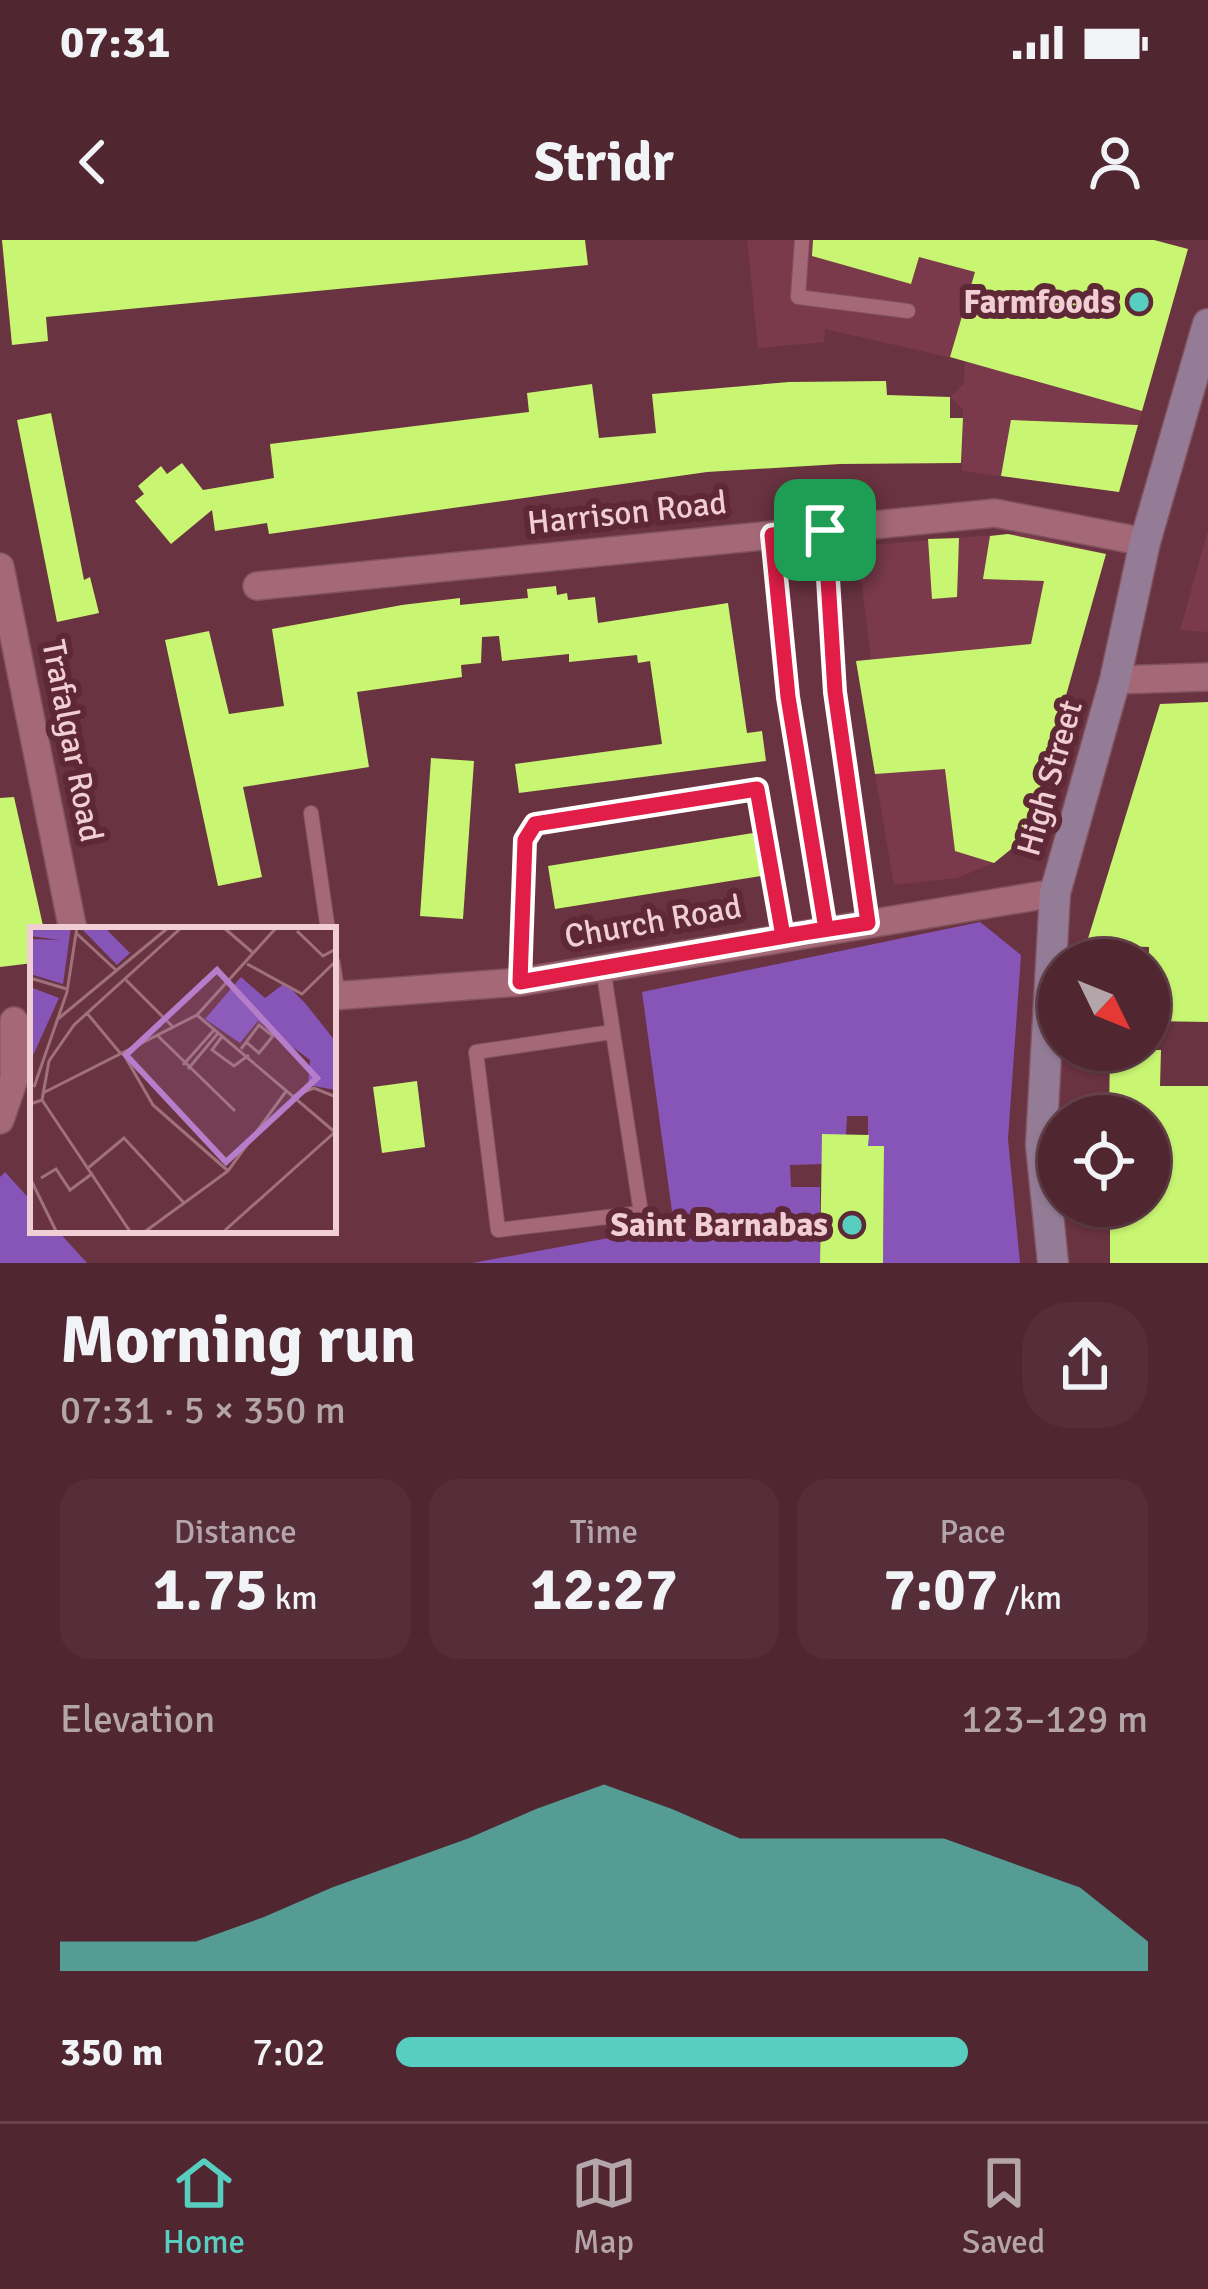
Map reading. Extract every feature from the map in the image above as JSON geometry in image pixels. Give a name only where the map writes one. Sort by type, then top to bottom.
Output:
[{"type":"main road","name":"High Street","points":[[1053,1263],[1041,1145],[1055,893],[1115,680],[1145,542],[1208,324]]},
{"type":"street","name":"Harrison Road","points":[[257,586],[995,513],[1145,542]]},
{"type":"street","name":"Trafalgar Road","points":[[0,567],[72,927]]},
{"type":"street","points":[[1115,680],[1208,677]]},
{"type":"street","name":"Church Road","points":[[336,996],[520,982],[1055,893]]},
{"type":"street","points":[[0,1120],[14,1079],[16,1021]]},
{"type":"lane","points":[[802,240],[798,297],[908,311]]},
{"type":"lane","points":[[825,530],[835,692],[868,923]]},
{"type":"lane","points":[[772,535],[788,697],[826,929]]},
{"type":"lane","points":[[520,982],[525,840],[535,824],[757,789],[783,936]]},
{"type":"lane","points":[[311,812],[328,927]]},
{"type":"lane","points":[[602,968],[612,1032],[640,1213],[497,1230],[476,1052],[612,1032]]},
{"type":"shaded area","points":[[747,240],[1154,240],[1188,249],[1119,492],[962,471],[963,409],[950,397],[964,384],[965,361],[825,329],[824,342],[758,348]]},
{"type":"shaded area","points":[[1208,530],[1208,632],[1180,630],[1191,591]]},
{"type":"shaded area","points":[[1022,533],[1106,554],[1026,837],[994,863],[957,878],[894,885],[856,661],[871,659],[857,546]]},
{"type":"shaded area","points":[[980,922],[1021,955],[1008,1139],[1020,1263],[883,1263],[884,1147],[868,1146],[868,1116],[847,1116],[846,1135],[823,1164],[790,1165],[791,1187],[820,1187],[820,1263],[472,1263],[674,1226],[642,992]]},
{"type":"shaded area","points":[[5,1172],[30,1200],[30,1233],[60,1233],[87,1263],[0,1263],[0,1177]]},
{"type":"building","points":[[2,240],[585,240],[588,265],[46,317],[48,341],[12,345]]},
{"type":"building","points":[[813,240],[1154,240],[1188,249],[1142,411],[950,357],[975,272],[919,257],[911,284],[812,256]]},
{"type":"building","points":[[886,381],[887,395],[950,397],[950,418],[963,418],[961,463],[707,472],[269,534],[267,523],[215,531],[212,510],[171,544],[135,501],[144,494],[138,486],[161,466],[167,474],[182,463],[203,490],[274,478],[270,444],[529,412],[527,393],[592,384],[599,438],[656,433],[652,394],[789,382]]},
{"type":"building","points":[[51,413],[84,580],[90,577],[99,613],[57,622],[17,420]]},
{"type":"building","points":[[1011,420],[1138,425],[1119,492],[1001,476]]},
{"type":"building","points":[[1008,534],[1106,554],[1026,837],[994,863],[955,851],[945,769],[875,774],[856,661],[1031,644],[1044,581],[983,579],[990,536]]},
{"type":"building","points":[[959,538],[957,597],[932,599],[928,539]]},
{"type":"building","points":[[556,586],[557,595],[567,593],[568,600],[595,597],[598,623],[728,603],[747,733],[762,731],[766,761],[519,793],[515,764],[662,744],[650,661],[638,663],[637,655],[569,662],[569,654],[502,661],[499,636],[482,637],[481,663],[461,665],[462,677],[357,692],[369,767],[243,787],[262,877],[218,886],[165,640],[209,631],[229,714],[284,706],[272,629],[402,605],[460,598],[460,605],[528,598],[527,589]]},
{"type":"building","points":[[1208,702],[1208,1022],[1170,1021],[1170,939],[1088,939],[1160,704]]},
{"type":"building","points":[[431,758],[474,761],[463,919],[420,916]]},
{"type":"building","points":[[14,797],[43,927],[30,927],[30,963],[0,967],[0,798]]},
{"type":"building","points":[[753,833],[761,876],[555,909],[548,866]]},
{"type":"building","points":[[1110,1071],[1160,1071],[1160,1086],[1208,1086],[1208,1263],[1110,1263],[1110,1227],[1170,1227],[1170,1095],[1109,1095]]},
{"type":"building","points":[[417,1081],[425,1147],[382,1153],[373,1087]]},
{"type":"building","name":"Saint Barnabas","points":[[822,1134],[869,1135],[868,1146],[884,1146],[883,1263],[820,1263]]},
{"type":"place","name":"Farmfoods","points":[[1139,302]]},
{"type":"place","name":"Saint Barnabas","points":[[852,1225]]},
{"type":"route","points":[[825,530],[772,535],[788,697],[826,929],[520,982],[525,840],[535,824],[757,789],[783,936],[826,929],[868,923],[835,692],[825,530]]}]
